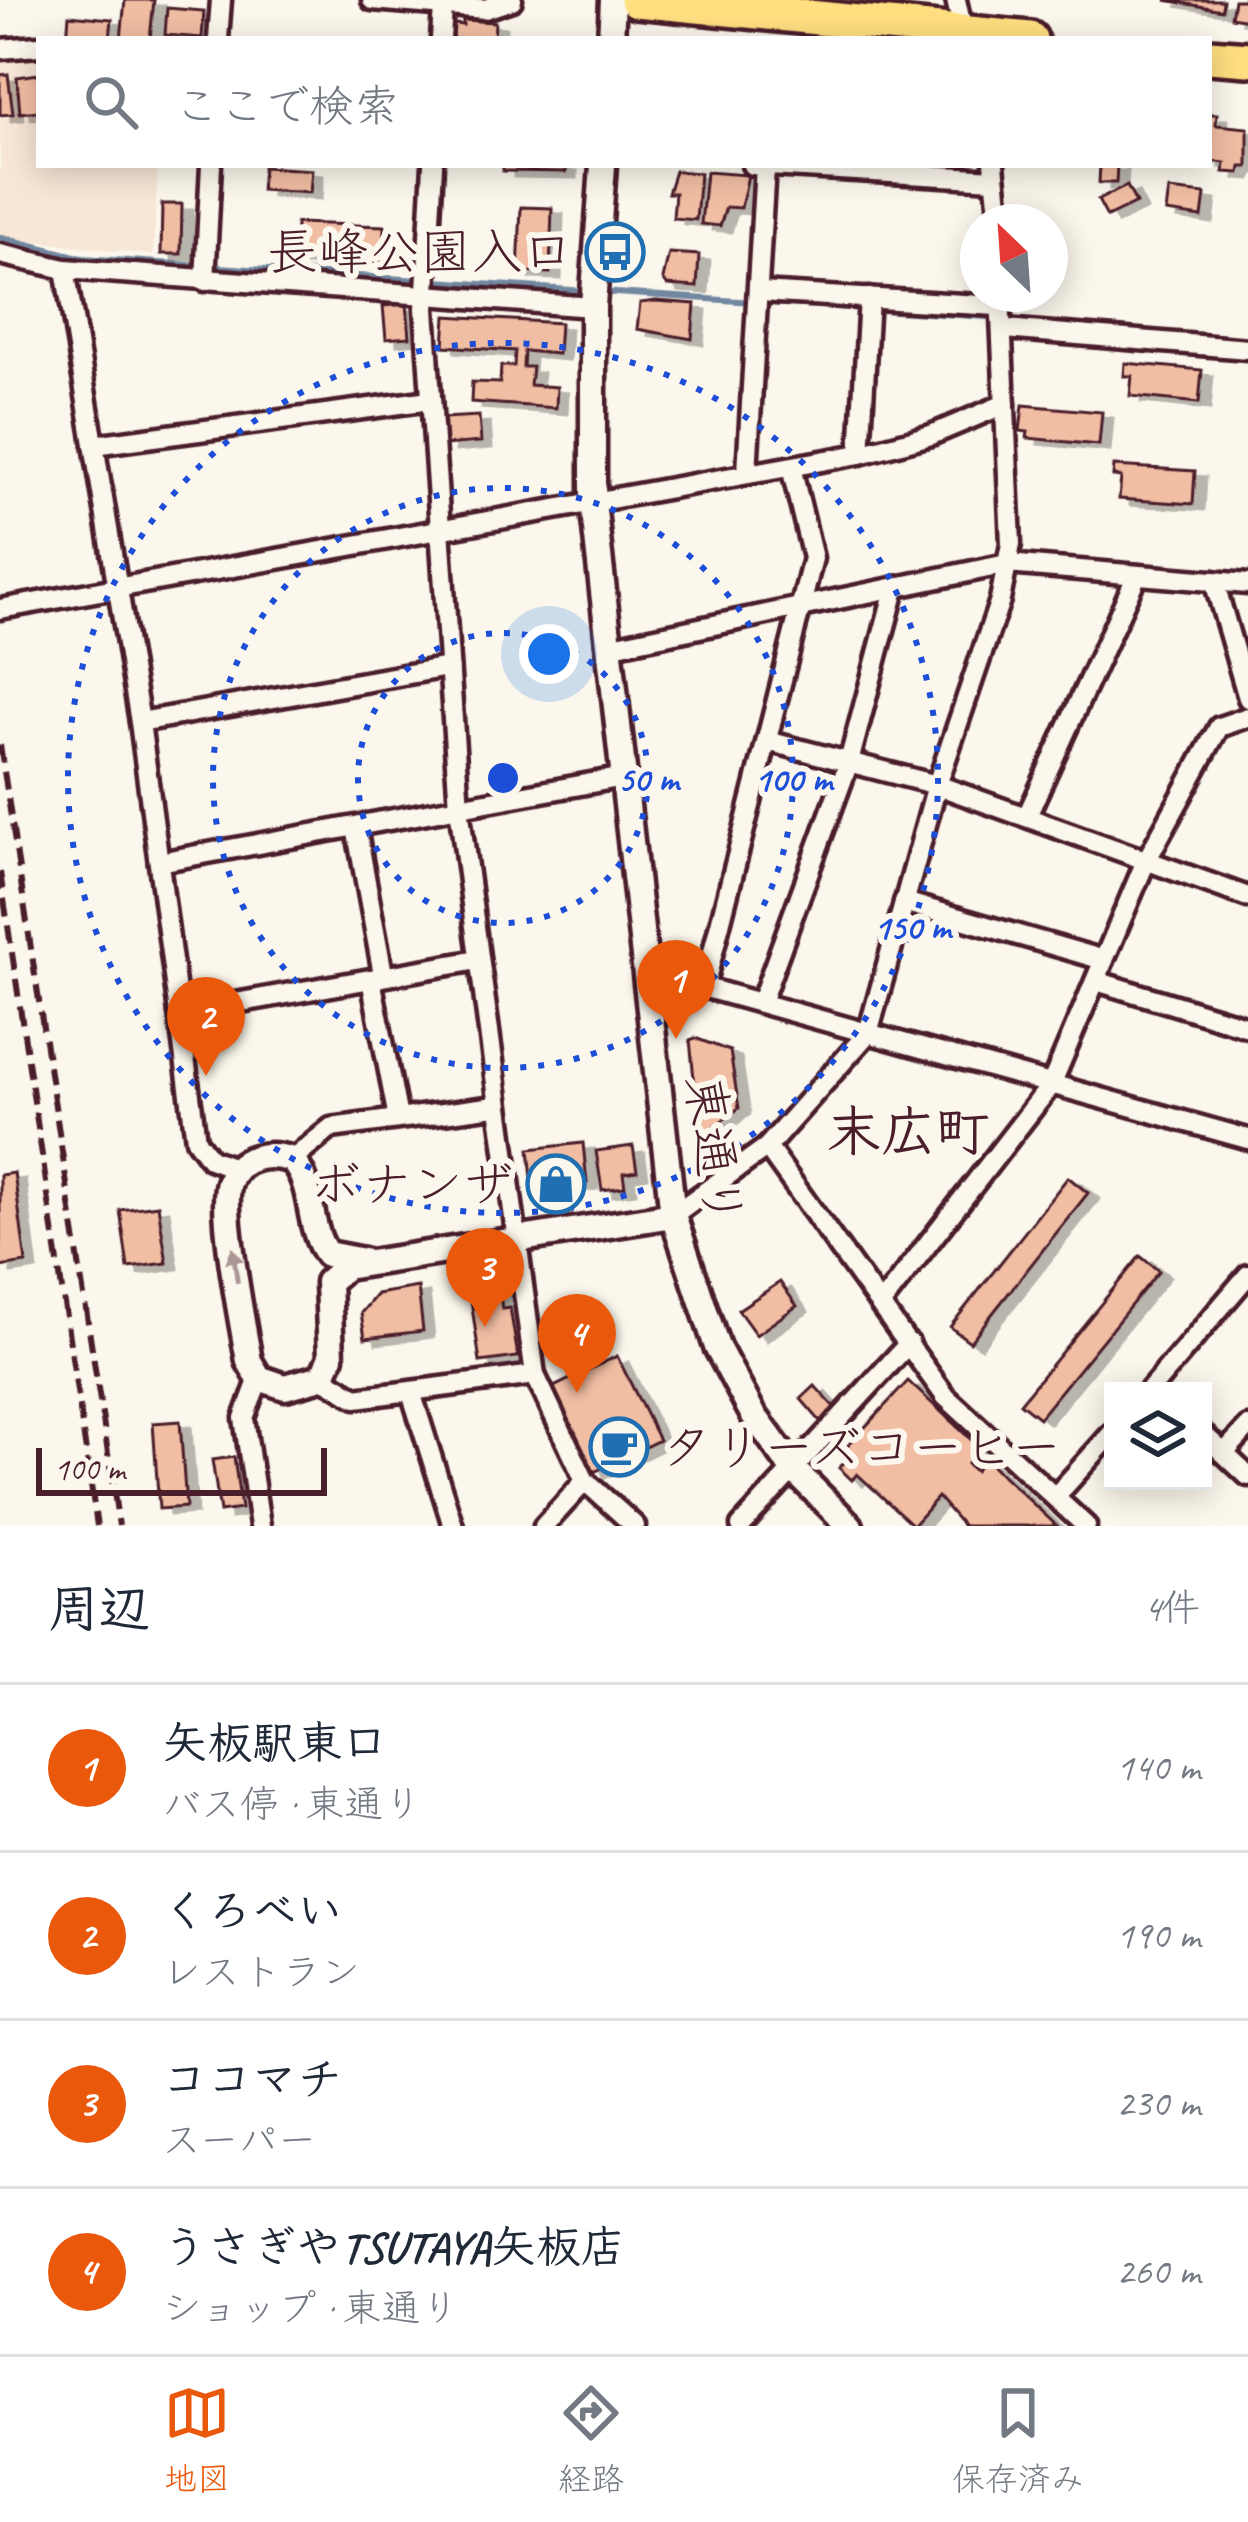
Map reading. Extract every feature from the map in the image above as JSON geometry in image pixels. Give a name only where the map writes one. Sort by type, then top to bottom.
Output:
[{"type":"highway","points":[[637,0],[962,24],[1016,36]]},
{"type":"highway","points":[[1212,56],[1248,59]]},
{"type":"street","points":[[218,36],[220,0]]},
{"type":"street","points":[[372,0],[484,10],[512,0]]},
{"type":"street","points":[[611,36],[613,0]]},
{"type":"street","points":[[441,36],[443,6]]},
{"type":"street","points":[[0,49],[36,46]]},
{"type":"street","points":[[205,281],[211,168]]},
{"type":"street","points":[[433,168],[425,296],[459,807],[495,1106],[535,1375],[585,1481],[635,1526]]},
{"type":"street","name":"東通り","points":[[603,168],[593,307],[593,502],[673,1215],[717,1347],[753,1414],[793,1469],[850,1526]]},
{"type":"street","points":[[747,472],[765,168]]},
{"type":"street","points":[[841,168],[994,172],[998,204]]},
{"type":"street","points":[[0,254],[64,269],[593,307]]},
{"type":"street","points":[[64,269],[140,722],[196,1140],[210,1160],[237,1169]]},
{"type":"street","points":[[760,292],[960,299]]},
{"type":"street","points":[[860,454],[868,298]]},
{"type":"street","points":[[495,1106],[331,1128],[292,1160],[251,1158],[237,1169],[228,1185],[228,1214],[249,1361],[259,1378],[286,1387],[322,1376],[331,1358],[328,1282],[345,1267],[673,1215],[767,1147],[868,1033],[937,785],[1000,600],[1011,544],[1001,312]]},
{"type":"street","points":[[1005,329],[1248,349]]},
{"type":"street","points":[[94,446],[430,400]]},
{"type":"street","points":[[0,609],[860,454],[931,435],[1005,404]]},
{"type":"street","points":[[704,987],[771,742],[813,558],[791,467]]},
{"type":"street","points":[[608,647],[1007,564],[1248,584]]},
{"type":"street","points":[[1027,816],[1137,575]]},
{"type":"street","points":[[1214,581],[1248,698]]},
{"type":"street","points":[[761,1002],[850,762],[895,589]]},
{"type":"street","points":[[140,722],[448,667]]},
{"type":"street","points":[[882,1303],[1051,1085],[1145,863],[1219,727],[1248,716]]},
{"type":"street","points":[[771,742],[937,785],[1248,897]]},
{"type":"street","points":[[159,862],[624,777]]},
{"type":"street","points":[[356,827],[398,1118]]},
{"type":"street","points":[[904,902],[1104,960]]},
{"type":"street","points":[[179,1013],[478,959]]},
{"type":"street","points":[[645,971],[1248,1139]]},
{"type":"street","points":[[1096,982],[1248,1027]]},
{"type":"street","points":[[767,1147],[946,1396],[1087,1526]]},
{"type":"street","points":[[292,1160],[308,1186],[320,1245],[336,1258],[363,1261]]},
{"type":"street","points":[[1159,1382],[1248,1275]]},
{"type":"street","points":[[741,1526],[909,1343]]},
{"type":"street","points":[[322,1376],[356,1398],[535,1375]]},
{"type":"street","points":[[253,1525],[244,1418],[259,1378]]},
{"type":"street","points":[[411,1392],[453,1526]]},
{"type":"street","points":[[1224,1453],[1248,1427]]},
{"type":"street","points":[[1055,1497],[1104,1442]]},
{"type":"street","points":[[1212,1443],[1248,1475]]},
{"type":"street","points":[[544,1526],[585,1481]]},
{"type":"shaded area","points":[[36,54],[36,168],[158,168],[153,255],[0,237],[0,57]]},
{"type":"building","points":[[125,0],[154,0],[150,36],[121,36]]},
{"type":"building","points":[[1165,0],[1223,0],[1222,10]]},
{"type":"building","points":[[1234,0],[1248,0],[1248,20],[1231,17]]},
{"type":"building","points":[[167,8],[204,11],[202,36],[165,35]]},
{"type":"building","points":[[69,15],[112,19],[110,36],[67,36]]},
{"type":"building","points":[[463,20],[495,22],[494,36],[453,36],[454,24],[463,25]]},
{"type":"building","points":[[8,74],[13,114],[0,115],[0,75]]},
{"type":"building","points":[[36,74],[36,111],[20,113],[17,77]]},
{"type":"building","points":[[1212,114],[1217,114],[1216,125],[1248,128],[1248,167],[1241,167],[1240,173],[1224,172],[1225,163],[1212,161]]},
{"type":"building","points":[[263,168],[312,170],[310,193],[261,190]]},
{"type":"building","points":[[503,168],[566,168],[566,172]]},
{"type":"building","points":[[1100,168],[1117,168],[1116,183],[1099,183]]},
{"type":"building","points":[[675,171],[700,173],[696,220],[673,218],[675,193],[668,193]]},
{"type":"building","points":[[706,172],[748,175],[741,208],[726,207],[720,226],[701,224]]},
{"type":"building","points":[[1127,186],[1136,203],[1107,217],[1098,200]]},
{"type":"building","points":[[1169,190],[1205,194],[1202,217],[1166,212]]},
{"type":"building","points":[[162,204],[182,204],[181,254],[161,254]]},
{"type":"building","points":[[521,207],[552,208],[550,273],[518,272]]},
{"type":"building","points":[[296,223],[385,226],[384,262],[295,259]]},
{"type":"building","points":[[669,253],[699,255],[697,287],[667,285],[663,279]]},
{"type":"building","points":[[640,303],[695,304],[692,339],[637,329]]},
{"type":"building","points":[[407,304],[410,337],[386,339],[383,306]]},
{"type":"building","points":[[446,316],[560,323],[558,354],[524,351],[523,367],[532,367],[530,385],[557,387],[556,408],[471,402],[472,382],[500,383],[501,366],[514,366],[515,351],[444,346]]},
{"type":"building","points":[[1125,363],[1202,370],[1199,403],[1130,396],[1132,376],[1124,376]]},
{"type":"building","points":[[1023,405],[1102,412],[1099,445],[1027,438],[1028,432],[1020,431]]},
{"type":"building","points":[[479,416],[481,442],[445,445],[443,418]]},
{"type":"building","points":[[1114,466],[1195,471],[1193,504],[1119,499],[1121,477],[1113,476]]},
{"type":"building","points":[[690,1040],[730,1051],[739,1108],[700,1137]]},
{"type":"building","points":[[583,1143],[587,1183],[533,1189],[529,1149]]},
{"type":"building","points":[[633,1146],[637,1171],[623,1173],[625,1187],[602,1190],[596,1151]]},
{"type":"building","points":[[14,1173],[26,1263],[0,1267],[0,1175]]},
{"type":"building","points":[[1068,1177],[1088,1193],[970,1342],[950,1327]]},
{"type":"building","points":[[158,1205],[167,1263],[128,1268],[120,1210]]},
{"type":"building","points":[[1140,1256],[1159,1271],[1039,1418],[1020,1403]]},
{"type":"building","points":[[498,1282],[502,1309],[510,1308],[518,1357],[480,1362],[469,1286]]},
{"type":"building","points":[[780,1282],[797,1306],[756,1335],[738,1310]]},
{"type":"building","points":[[418,1287],[423,1331],[365,1338],[361,1313],[377,1294]]},
{"type":"building","points":[[617,1356],[659,1440],[594,1472],[552,1388]]},
{"type":"building","points":[[908,1381],[981,1449],[967,1464],[975,1471],[985,1459],[1057,1526],[963,1526],[938,1497],[913,1525],[857,1474],[852,1480],[839,1468],[847,1460],[840,1454]]},
{"type":"building","points":[[815,1386],[835,1408],[820,1421],[801,1399]]},
{"type":"building","points":[[180,1421],[186,1507],[159,1509],[153,1423]]},
{"type":"building","points":[[234,1457],[241,1509],[220,1512],[212,1460]]},
{"type":"waterway","points":[[0,237],[83,258],[587,291]]},
{"type":"waterway","points":[[600,292],[988,317]]},
{"type":"railway","points":[[0,745],[119,1526]]},
{"type":"railway","points":[[0,872],[97,1526]]},
{"type":"place","name":"長峰公園入口","points":[[615,252]]},
{"type":"place","name":"矢板駅東口","points":[[676,1039]]},
{"type":"place","name":"くろべい","points":[[206,1076]]},
{"type":"place","name":"ボナンザ","points":[[556,1184]]},
{"type":"place","name":"ココマチ","points":[[485,1327]]},
{"type":"place","name":"うさぎやTSUTAYA矢板店","points":[[577,1393]]},
{"type":"place","name":"タリーズコーヒー","points":[[619,1447]]},
{"type":"district","name":"末広町","points":[[908,1132]]}]
